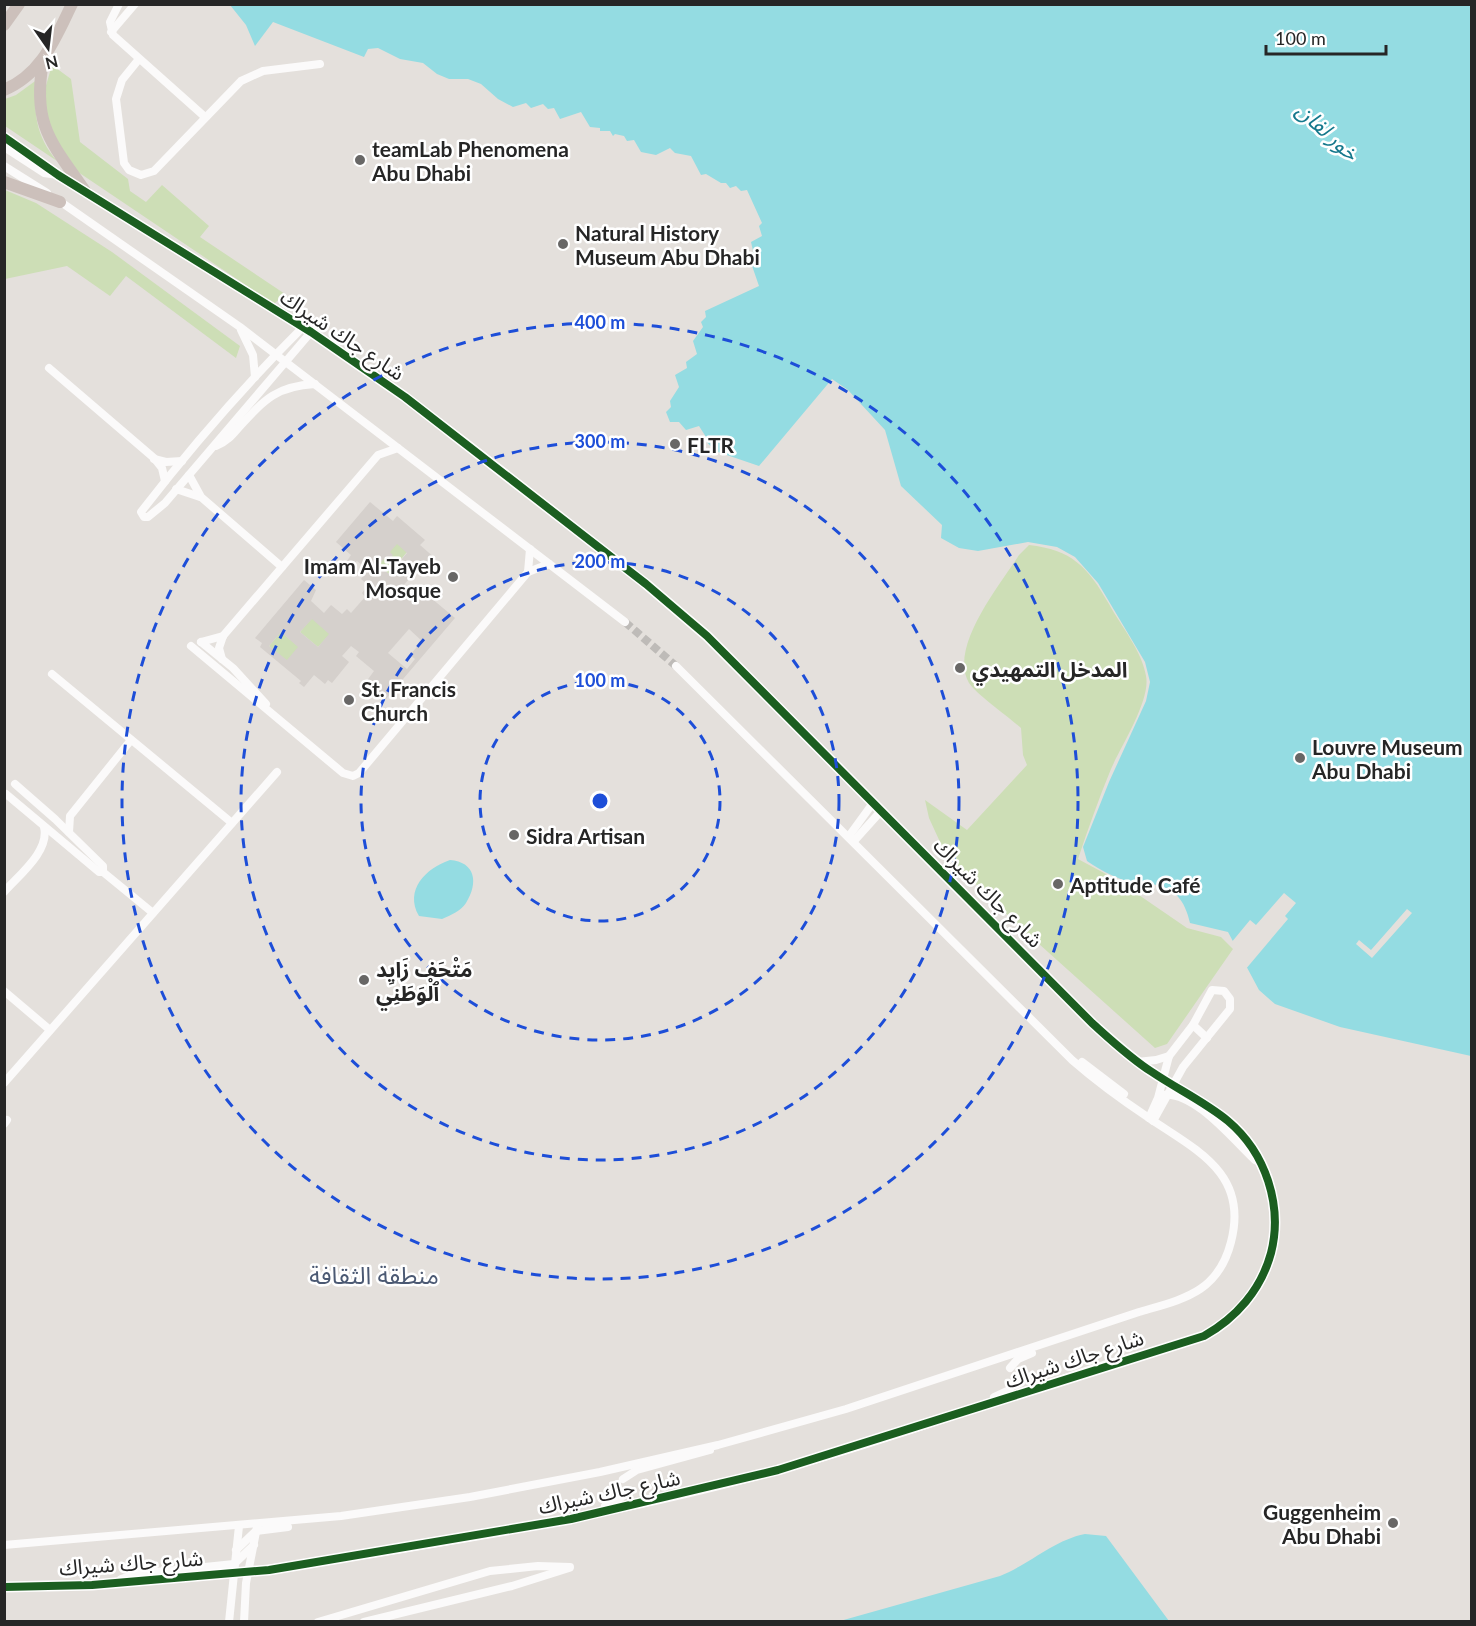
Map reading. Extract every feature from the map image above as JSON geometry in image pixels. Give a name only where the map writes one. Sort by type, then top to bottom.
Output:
[{"type":"highway","points":[[4,25],[19,4]]},
{"type":"highway","points":[[72,4],[44,61],[40,98],[43,126],[50,141],[85,191]]},
{"type":"highway","points":[[4,90],[24,79],[44,61]]},
{"type":"highway","points":[[4,182],[60,202]]},
{"type":"street","points":[[118,4],[111,17],[111,32],[138,59],[205,117]]},
{"type":"street","points":[[111,32],[135,4]]},
{"type":"street","points":[[138,59],[122,80],[116,99],[123,158],[129,170],[141,175],[154,171],[235,85],[248,76],[271,69],[320,64]]},
{"type":"street","name":"شارع جاك شيراك","points":[[4,137],[58,175],[307,330],[405,397],[646,584]]},
{"type":"street","points":[[4,147],[44,173],[58,175]]},
{"type":"street","points":[[4,166],[60,202],[240,327],[625,622]]},
{"type":"street","points":[[240,327],[253,355],[255,377]]},
{"type":"street","points":[[307,330],[285,362],[165,503],[148,517],[144,517],[142,510],[255,377],[276,354],[307,330]]},
{"type":"street","points":[[49,368],[154,458],[162,468],[165,481]]},
{"type":"street","points":[[212,447],[229,438],[273,393],[298,385],[315,384]]},
{"type":"street","points":[[378,455],[381,435]]},
{"type":"street","points":[[222,659],[219,648],[223,636],[378,455],[398,448]]},
{"type":"street","points":[[154,458],[166,462],[182,461]]},
{"type":"street","points":[[189,475],[201,497],[282,567]]},
{"type":"street","points":[[176,489],[201,497]]},
{"type":"street","points":[[528,572],[530,549]]},
{"type":"street","points":[[190,646],[343,773],[356,775],[528,572],[549,564]]},
{"type":"street","points":[[223,636],[201,642],[257,693],[274,714]]},
{"type":"street","name":"شارع جاك شيراك","points":[[4,1587],[116,1582],[137,1574],[233,1569],[248,1572],[509,1530],[627,1507],[778,1470],[919,1427],[1115,1362],[1193,1340],[1232,1317],[1260,1281],[1273,1246],[1273,1204],[1261,1163],[1250,1144],[1228,1121],[1170,1090],[1162,1079],[1137,1062],[1079,1010],[707,636]]},
{"type":"street","name":"شارع جاك شيراك","points":[[4,1545],[239,1526],[257,1528],[470,1497],[620,1467],[718,1444],[884,1398],[1104,1324],[1178,1302],[1195,1293],[1216,1275],[1231,1243],[1234,1224],[1233,1204],[1223,1177],[1204,1154],[1154,1114],[1096,1080],[1061,1049],[676,666]]},
{"type":"street","points":[[52,674],[232,823]]},
{"type":"street","points":[[69,832],[70,816],[131,740]]},
{"type":"street","points":[[4,1083],[277,772]]},
{"type":"street","points":[[15,784],[56,819],[103,866],[103,872]]},
{"type":"street","points":[[6,794],[98,872],[103,872],[153,913]]},
{"type":"street","points":[[852,839],[873,803]]},
{"type":"street","points":[[852,839],[882,811]]},
{"type":"street","points":[[56,819],[70,816]]},
{"type":"street","points":[[4,892],[42,848],[45,840],[44,827]]},
{"type":"street","points":[[42,848],[61,841]]},
{"type":"street","points":[[1212,990],[1227,993],[1230,999],[1230,1009],[1186,1062],[1154,1114],[1169,1056],[1193,1025],[1212,990]]},
{"type":"street","points":[[4,991],[50,1030]]},
{"type":"street","points":[[1193,1025],[1207,1038]]},
{"type":"street","points":[[1137,1062],[1169,1056]]},
{"type":"street","points":[[1158,1098],[1170,1090]]},
{"type":"street","points":[[1010,1368],[1022,1357],[1088,1334],[1104,1324]]},
{"type":"street","points":[[1006,1356],[1018,1394]]},
{"type":"street","points":[[919,1427],[944,1414],[1000,1395],[1014,1383]]},
{"type":"street","points":[[622,1479],[637,1470],[701,1455],[718,1444]]},
{"type":"street","points":[[620,1467],[627,1507]]},
{"type":"street","points":[[509,1530],[529,1521],[611,1505],[625,1494]]},
{"type":"street","points":[[229,1622],[239,1526]]},
{"type":"street","points":[[244,1622],[248,1572],[257,1528]]},
{"type":"street","points":[[236,1550],[257,1528]]},
{"type":"street","points":[[4,1551],[22,1544]]},
{"type":"street","points":[[233,1569],[254,1545]]},
{"type":"street","points":[[318,1622],[490,1571],[538,1566],[570,1568],[495,1590],[364,1622]]},
{"type":"street","points":[[490,1571],[498,1581],[495,1590]]},
{"type":"green space","points":[[52,65],[71,79],[80,142],[128,179],[130,191],[146,202],[162,185],[209,226],[200,237],[285,294],[274,304],[78,172],[47,134],[45,89]]},
{"type":"green space","points":[[38,79],[35,102],[37,123],[44,142],[57,161],[5,126],[5,99],[16,95]]},
{"type":"green space","points":[[5,190],[36,203],[112,252],[240,346],[236,358],[126,276],[110,296],[67,266],[5,279]]},
{"type":"green space","points":[[397,543],[407,552],[389,574],[378,565],[386,556],[389,559],[392,556],[389,552]]},
{"type":"green space","points":[[1029,545],[1057,551],[1077,562],[1085,570],[1101,591],[1130,639],[1140,657],[1146,676],[1140,710],[1111,769],[1078,859],[1117,880],[1187,928],[1221,937],[1233,949],[1167,1044],[1155,1048],[1019,926],[946,855],[929,818],[925,800],[967,830],[1027,765],[1023,755],[1021,728],[969,683],[964,668],[965,652],[979,616],[1019,555]]},
{"type":"green space","points":[[312,618],[330,634],[318,647],[300,632]]},
{"type":"green space","points":[[281,632],[299,647],[287,661],[269,646]]},
{"type":"shaded area","points":[[370,502],[393,521],[397,516],[425,540],[420,545],[436,559],[421,575],[416,571],[402,587],[409,593],[412,590],[421,598],[425,593],[455,618],[386,699],[366,682],[374,671],[356,656],[359,652],[351,646],[342,656],[349,662],[332,683],[328,680],[325,684],[314,675],[304,687],[299,683],[301,681],[260,647],[262,643],[255,638],[304,580],[316,590],[311,601],[324,613],[331,605],[342,614],[347,609],[351,613],[365,597],[362,593],[368,585],[361,579],[368,570],[357,561],[352,565],[347,561],[351,555],[336,542]],"holes":[[[397,544],[407,553],[389,574],[378,565],[386,557],[389,559],[393,555],[390,552]],[[312,619],[329,634],[318,647],[300,632]],[[409,629],[422,641],[410,655],[415,659],[407,669],[388,653]],[[281,632],[298,647],[287,660],[269,646]]]},
{"type":"water","name":"خور لفان","points":[[230,5],[1471,5],[1471,1056],[1340,1027],[1275,1004],[1259,990],[1228,932],[1190,923],[1182,902],[1172,891],[1158,885],[1127,881],[1087,861],[1083,847],[1109,782],[1146,701],[1150,682],[1145,662],[1098,583],[1075,557],[1057,547],[1028,542],[978,551],[959,548],[941,538],[942,525],[901,486],[885,430],[848,390],[832,379],[759,466],[715,451],[705,440],[706,437],[699,426],[686,430],[679,422],[670,422],[666,412],[671,407],[670,401],[679,387],[675,375],[687,368],[686,362],[697,354],[693,341],[703,327],[701,322],[706,317],[705,311],[759,286],[750,260],[754,255],[751,242],[762,236],[759,226],[762,223],[747,190],[741,191],[736,186],[730,188],[726,183],[721,183],[706,174],[701,175],[691,156],[675,153],[670,148],[656,155],[641,152],[634,140],[627,141],[624,136],[615,134],[613,136],[610,131],[600,131],[600,128],[590,127],[581,112],[560,119],[554,108],[548,109],[543,104],[531,108],[526,103],[513,107],[498,99],[481,84],[468,79],[449,79],[437,74],[423,63],[400,59],[378,48],[368,49],[364,57],[273,22],[255,46],[246,25]]},
{"type":"water","points":[[450,860],[465,865],[472,874],[472,888],[466,903],[459,911],[442,919],[419,916],[414,897],[420,881],[433,868]]},
{"type":"water","points":[[1085,1534],[1106,1536],[1169,1621],[840,1621],[1000,1576],[1063,1541]]},
{"type":"pier","points":[[1284,893],[1296,903],[1285,916],[1288,919],[1245,970],[1231,943],[1250,920],[1256,925]]},
{"type":"pier","points":[[1407,909],[1412,913],[1372,958],[1356,944],[1359,940],[1371,950]]},
{"type":"tunnel","points":[[646,584],[707,636]]},
{"type":"tunnel","points":[[625,622],[676,666]]},
{"type":"cycle path","points":[[4,137],[58,175],[311,332],[405,397],[646,584],[707,636],[1092,1023],[1136,1061],[1210,1108],[1241,1134],[1261,1164],[1268,1181],[1275,1217],[1271,1253],[1254,1291],[1237,1312],[1204,1336],[778,1470],[571,1519],[269,1570],[92,1585],[4,1587]]},
{"type":"place","name":"teamLab Phenomena Abu Dhabi","points":[[360,160]]},
{"type":"place","name":"Natural History Museum Abu Dhabi","points":[[563,244]]},
{"type":"place","name":"FLTR","points":[[675,444]]},
{"type":"place","name":"Imam Al-Tayeb Mosque","points":[[453,577]]},
{"type":"place","name":"المدخل التمهيدي","points":[[960,668]]},
{"type":"place","name":"St. Francis Church","points":[[349,700]]},
{"type":"place","name":"Louvre Museum Abu Dhabi","points":[[1300,758]]},
{"type":"place","name":"Sidra Artisan","points":[[514,835]]},
{"type":"place","name":"Aptitude Café","points":[[1058,884]]},
{"type":"place","name":"مَتْحَف زَايِد ٱلْوَطَنِي","points":[[364,980]]},
{"type":"place","name":"Guggenheim Abu Dhabi","points":[[1393,1523]]},
{"type":"district","name":"منطقة الثقافة","points":[[374,1274]]}]
